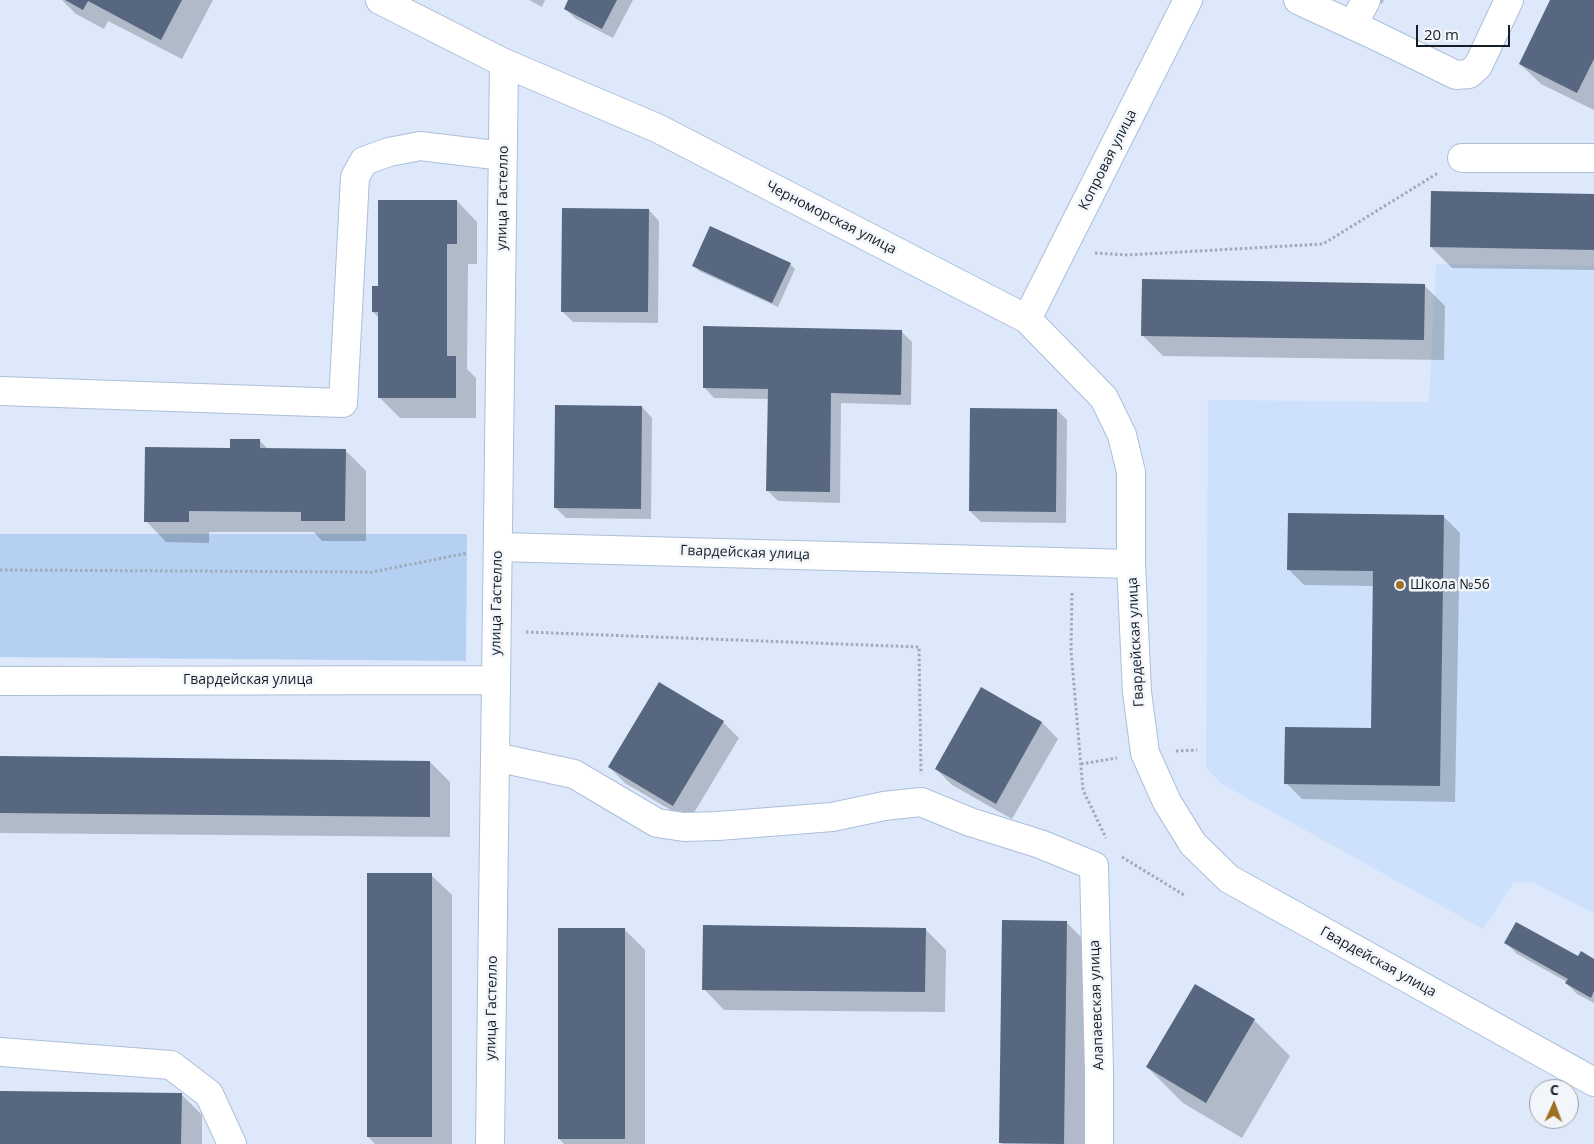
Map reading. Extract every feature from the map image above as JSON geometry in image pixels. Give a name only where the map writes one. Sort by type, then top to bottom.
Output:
[{"type":"street","name":"Черноморская улица","points":[[380,0],[504,63],[657,128],[1027,319],[1104,398],[1122,435],[1131,472],[1131,564]]},
{"type":"street","name":"Копровая улица","points":[[1027,319],[1188,0]]},
{"type":"street","points":[[1298,0],[1456,75],[1469,74],[1478,66],[1509,0]]},
{"type":"street","points":[[1354,25],[1366,0]]},
{"type":"street","name":"улица Гастелло","points":[[490,1144],[504,63]]},
{"type":"street","points":[[0,391],[343,402],[355,177],[364,162],[389,152],[420,146],[503,156]]},
{"type":"street","points":[[1462,158],[1594,158]]},
{"type":"street","name":"Гвардейская улица","points":[[498,547],[1131,564],[1138,692],[1145,753],[1167,802],[1193,844],[1229,879],[1594,1082]]},
{"type":"street","name":"Гвардейская улица","points":[[0,681],[496,680]]},
{"type":"street","points":[[495,756],[574,774],[657,823],[684,827],[718,826],[832,816],[884,806],[922,802],[970,822],[1040,844],[1103,858]]},
{"type":"street","name":"Алапаевская улица","points":[[1099,1144],[1103,858]]},
{"type":"street","points":[[0,1052],[171,1065],[209,1094],[232,1144]]},
{"type":"path","points":[[1062,251],[1127,255],[1323,244],[1462,158]]},
{"type":"path","points":[[0,570],[372,572],[498,547]]},
{"type":"path","points":[[1072,562],[1071,650],[1083,790],[1103,858],[1184,895]]},
{"type":"path","points":[[524,632],[919,646],[922,802]]},
{"type":"shaded area","name":"Школа №56","points":[[1436,264],[1594,266],[1594,913],[1534,883],[1514,882],[1483,929],[1222,784],[1206,768],[1208,400],[1429,402]]},
{"type":"shaded area","points":[[0,534],[467,534],[466,661],[0,657]]},
{"type":"building","points":[[65,0],[182,0],[161,40],[88,1],[83,10]]},
{"type":"building","points":[[568,0],[617,0],[602,29],[564,9]]},
{"type":"building","points":[[1550,0],[1594,0],[1594,59],[1577,93],[1519,64]]},
{"type":"building","points":[[1431,191],[1594,194],[1594,250],[1430,247]]},
{"type":"building","points":[[378,200],[457,200],[457,244],[447,244],[447,356],[456,356],[456,398],[378,398],[378,312],[372,312],[372,286],[378,286]]},
{"type":"building","points":[[562,208],[649,209],[648,312],[561,312]]},
{"type":"building","points":[[710,226],[791,263],[772,303],[692,266]]},
{"type":"building","points":[[1142,279],[1425,284],[1424,340],[1141,336]]},
{"type":"building","points":[[703,326],[902,330],[901,395],[831,393],[830,492],[766,491],[768,389],[703,388]]},
{"type":"building","points":[[555,405],[642,406],[641,509],[554,508]]},
{"type":"building","points":[[970,408],[1057,409],[1056,512],[969,511]]},
{"type":"building","points":[[230,439],[260,439],[260,448],[346,449],[345,521],[301,521],[301,512],[189,511],[189,522],[144,522],[145,447],[230,448]]},
{"type":"building","points":[[1288,513],[1444,515],[1440,786],[1284,784],[1285,727],[1371,728],[1373,571],[1287,570]]},
{"type":"building","points":[[659,682],[724,721],[673,806],[608,767]]},
{"type":"building","points":[[981,687],[1042,722],[996,804],[935,769]]},
{"type":"building","points":[[0,756],[430,761],[430,817],[0,813]]},
{"type":"building","points":[[367,873],[432,873],[432,1137],[367,1137]]},
{"type":"building","points":[[1002,920],[1067,921],[1064,1144],[999,1143]]},
{"type":"building","points":[[1516,922],[1578,956],[1581,951],[1594,959],[1594,991],[1591,998],[1565,983],[1568,979],[1504,943]]},
{"type":"building","points":[[703,925],[926,928],[925,992],[702,990]]},
{"type":"building","points":[[558,928],[625,928],[625,1139],[558,1139]]},
{"type":"building","points":[[1195,984],[1255,1019],[1206,1103],[1146,1067]]},
{"type":"building","points":[[0,1091],[182,1093],[181,1144],[0,1144]]},
{"type":"place","name":"Школа №56","points":[[1400,585]]}]
